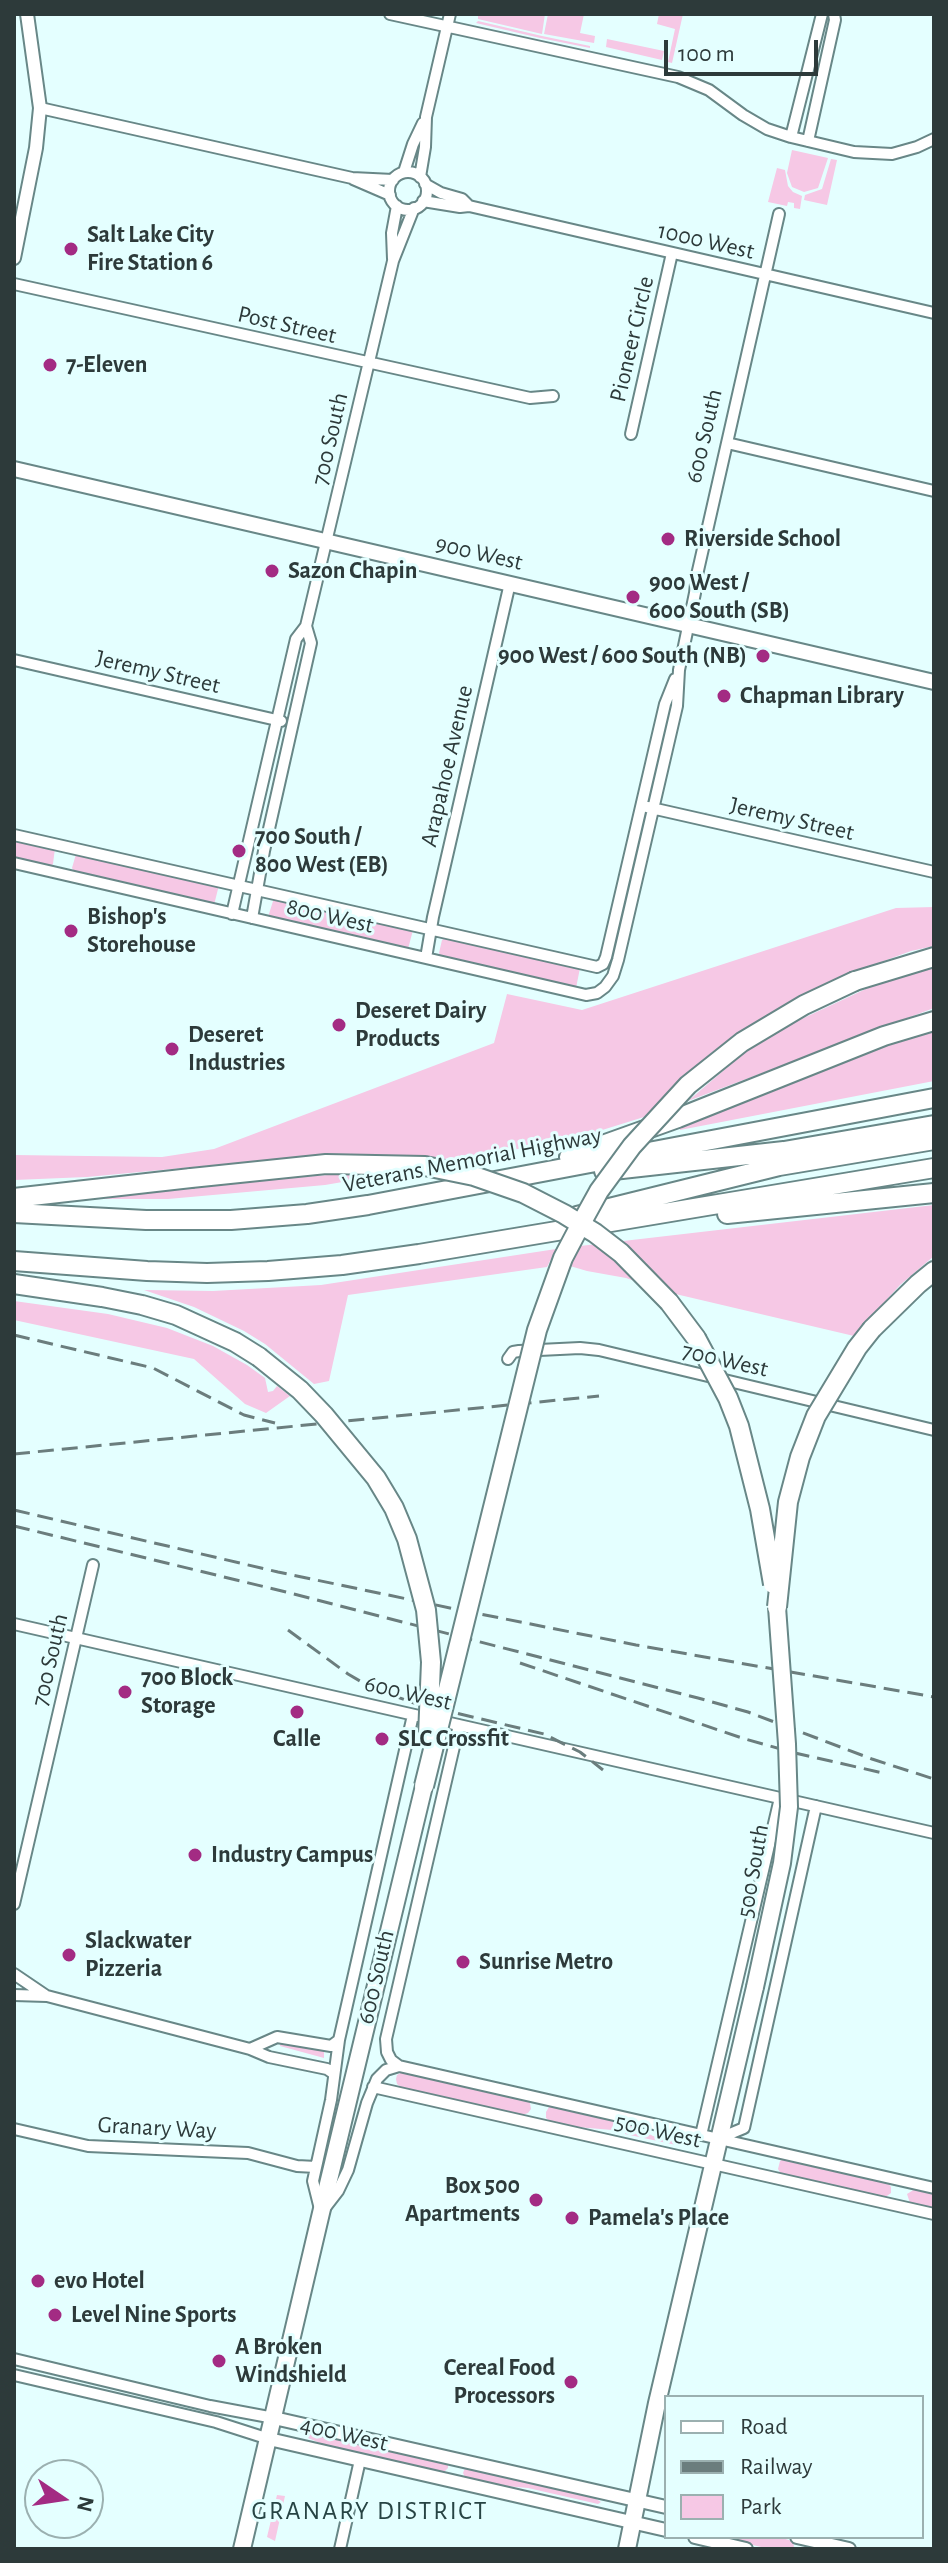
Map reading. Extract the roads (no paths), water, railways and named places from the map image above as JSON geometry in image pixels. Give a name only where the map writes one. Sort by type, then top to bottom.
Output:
[{"type":"highway","points":[[424,1786],[537,1330],[563,1258],[599,1191],[632,1146],[688,1085],[742,1042],[804,1005],[855,981],[934,957]]},
{"type":"highway","points":[[517,1176],[678,1118],[884,1036],[934,1021]]},
{"type":"highway","name":"Veterans Memorial Highway","points":[[14,1213],[146,1220],[231,1220],[353,1207],[934,1098]]},
{"type":"highway","points":[[451,1188],[784,1151],[934,1125]]},
{"type":"highway","points":[[419,1254],[779,1166],[934,1140]]},
{"type":"highway","points":[[14,1198],[326,1164],[425,1166],[474,1176],[523,1193],[564,1214],[595,1233],[630,1261],[669,1302],[696,1338],[725,1390],[753,1477],[777,1607]]},
{"type":"highway","points":[[14,1261],[207,1273],[327,1266],[419,1254],[934,1168]]},
{"type":"highway","points":[[557,1231],[934,1193]]},
{"type":"highway","points":[[777,1607],[787,1511],[800,1457],[822,1405],[872,1329],[934,1271]]},
{"type":"highway","points":[[14,1284],[102,1297],[165,1312],[207,1328],[259,1357],[300,1390],[346,1439],[394,1508],[407,1539],[426,1610],[431,1662],[424,1786]]},
{"type":"main road","name":"900 West","points":[[14,469],[934,682]]},
{"type":"main road","name":"500 South","points":[[627,2549],[712,2164],[710,2137],[755,1987],[782,1863],[789,1807],[777,1607]]},
{"type":"main road","name":"600 South","points":[[242,2549],[424,1786]]},
{"type":"street","points":[[14,258],[36,148],[40,108],[27,14]]},
{"type":"street","points":[[390,14],[678,77],[709,90],[755,123],[791,137],[854,152],[879,155],[904,152],[934,139]]},
{"type":"street","points":[[352,178],[390,195],[397,206],[405,209],[419,205],[427,190],[423,180],[426,117],[450,14]]},
{"type":"street","points":[[791,137],[822,14]]},
{"type":"street","points":[[808,141],[834,14]]},
{"type":"street","points":[[40,108],[352,178],[393,180],[404,172],[426,117]]},
{"type":"street","points":[[404,172],[423,180]]},
{"type":"street","points":[[390,195],[393,180]]},
{"type":"street","name":"1000 West","points":[[423,180],[441,193],[462,199],[469,206]]},
{"type":"street","name":"1000 West","points":[[419,205],[469,206],[934,313]]},
{"type":"street","name":"700 South","points":[[232,914],[296,639],[306,626],[393,261],[419,205]]},
{"type":"street","name":"700 South","points":[[393,261],[392,233],[397,206]]},
{"type":"street","name":"600 South","points":[[618,960],[677,706],[679,670],[697,575],[779,214]]},
{"type":"street","name":"Pioneer Circle","points":[[631,434],[672,253]]},
{"type":"street","name":"Post Street","points":[[14,284],[530,398],[553,396]]},
{"type":"street","points":[[727,443],[934,491]]},
{"type":"street","name":"Arapahoe Avenue","points":[[426,958],[510,583]]},
{"type":"street","name":"700 South","points":[[252,918],[311,643],[306,626]]},
{"type":"street","name":"Jeremy Street","points":[[14,660],[292,723]]},
{"type":"street","name":"600 South","points":[[597,967],[603,964],[606,957],[665,704],[679,670]]},
{"type":"street","points":[[258,806],[273,810]]},
{"type":"street","name":"Jeremy Street","points":[[642,806],[934,872]]},
{"type":"street","name":"800 West","points":[[14,835],[597,967]]},
{"type":"street","name":"800 West","points":[[14,863],[586,995],[597,993],[605,987],[613,976],[618,960]]},
{"type":"street","name":"700 West","points":[[508,1359],[519,1351],[599,1350],[934,1430]]},
{"type":"street","name":"700 South","points":[[14,1904],[93,1565]]},
{"type":"street","name":"600 West","points":[[14,1624],[934,1833]]},
{"type":"street","name":"600 South","points":[[321,2213],[313,2181],[331,2100],[339,2040],[413,1715]]},
{"type":"street","name":"600 South","points":[[399,2066],[388,2056],[386,2039],[459,1725]]},
{"type":"street","name":"500 South","points":[[780,1798],[710,2137],[744,2128],[816,1806]]},
{"type":"street","points":[[14,1974],[14,1986]]},
{"type":"street","points":[[14,1974],[47,1996]]},
{"type":"street","points":[[14,1995],[47,1996],[333,2073]]},
{"type":"street","points":[[250,2049],[277,2037],[331,2046],[339,2040]]},
{"type":"street","points":[[373,2087],[381,2074],[399,2066]]},
{"type":"street","name":"500 West","points":[[399,2066],[934,2188]]},
{"type":"street","name":"600 South","points":[[321,2213],[338,2191],[348,2170],[373,2087]]},
{"type":"street","name":"500 West","points":[[373,2087],[934,2214]]},
{"type":"street","name":"Granary Way","points":[[14,2129],[88,2146],[248,2153],[297,2166],[316,2167]]},
{"type":"street","name":"Granary Way","points":[[297,2166],[313,2181]]},
{"type":"street","name":"400 West","points":[[14,2359],[210,2406],[664,2506]]},
{"type":"street","name":"400 West","points":[[14,2375],[216,2422],[269,2439],[664,2530]]},
{"type":"street","points":[[340,2549],[360,2460]]},
{"type":"street","points":[[704,2539],[746,2549]]},
{"type":"street","points":[[806,2539],[849,2549]]},
{"type":"railway","points":[[14,1335],[153,1368],[244,1415],[275,1423]]},
{"type":"railway","points":[[14,1454],[599,1396]]},
{"type":"railway","points":[[14,1510],[278,1572],[455,1609],[636,1645],[934,1697]]},
{"type":"railway","points":[[14,1526],[698,1698],[748,1712],[934,1779]]},
{"type":"railway","points":[[288,1630],[372,1688],[414,1703],[544,1734],[580,1752],[603,1770]]},
{"type":"railway","points":[[520,1663],[745,1739],[883,1773]]},
{"type":"place","name":"Salt Lake City Fire Station 6","points":[[71,249]]},
{"type":"place","name":"7-Eleven","points":[[50,365]]},
{"type":"place","name":"Riverside School","points":[[668,539]]},
{"type":"place","name":"Sazon Chapin","points":[[272,571]]},
{"type":"place","name":"900 West / 600 South (SB)","points":[[633,597]]},
{"type":"place","name":"900 West / 600 South (NB)","points":[[763,656]]},
{"type":"place","name":"Chapman Library","points":[[724,696]]},
{"type":"place","name":"700 South / 800 West (EB)","points":[[239,851]]},
{"type":"place","name":"Bishop's Storehouse","points":[[71,931]]},
{"type":"place","name":"Deseret Dairy Products","points":[[339,1025]]},
{"type":"place","name":"Deseret Industries","points":[[172,1049]]},
{"type":"place","name":"700 Block Storage","points":[[125,1692]]},
{"type":"place","name":"Calle","points":[[297,1712]]},
{"type":"place","name":"SLC Crossfit","points":[[382,1739]]},
{"type":"place","name":"Industry Campus","points":[[195,1855]]},
{"type":"place","name":"Slackwater Pizzeria","points":[[69,1955]]},
{"type":"place","name":"Sunrise Metro","points":[[463,1962]]},
{"type":"place","name":"Box 500 Apartments","points":[[536,2200]]},
{"type":"place","name":"Pamela's Place","points":[[572,2218]]},
{"type":"place","name":"evo Hotel","points":[[38,2281]]},
{"type":"place","name":"Level Nine Sports","points":[[55,2315]]},
{"type":"place","name":"A Broken Windshield","points":[[219,2361]]},
{"type":"place","name":"Cereal Food Processors","points":[[571,2382]]},
{"type":"district","name":"GRANARY DISTRICT","points":[[370,2511]]}]
